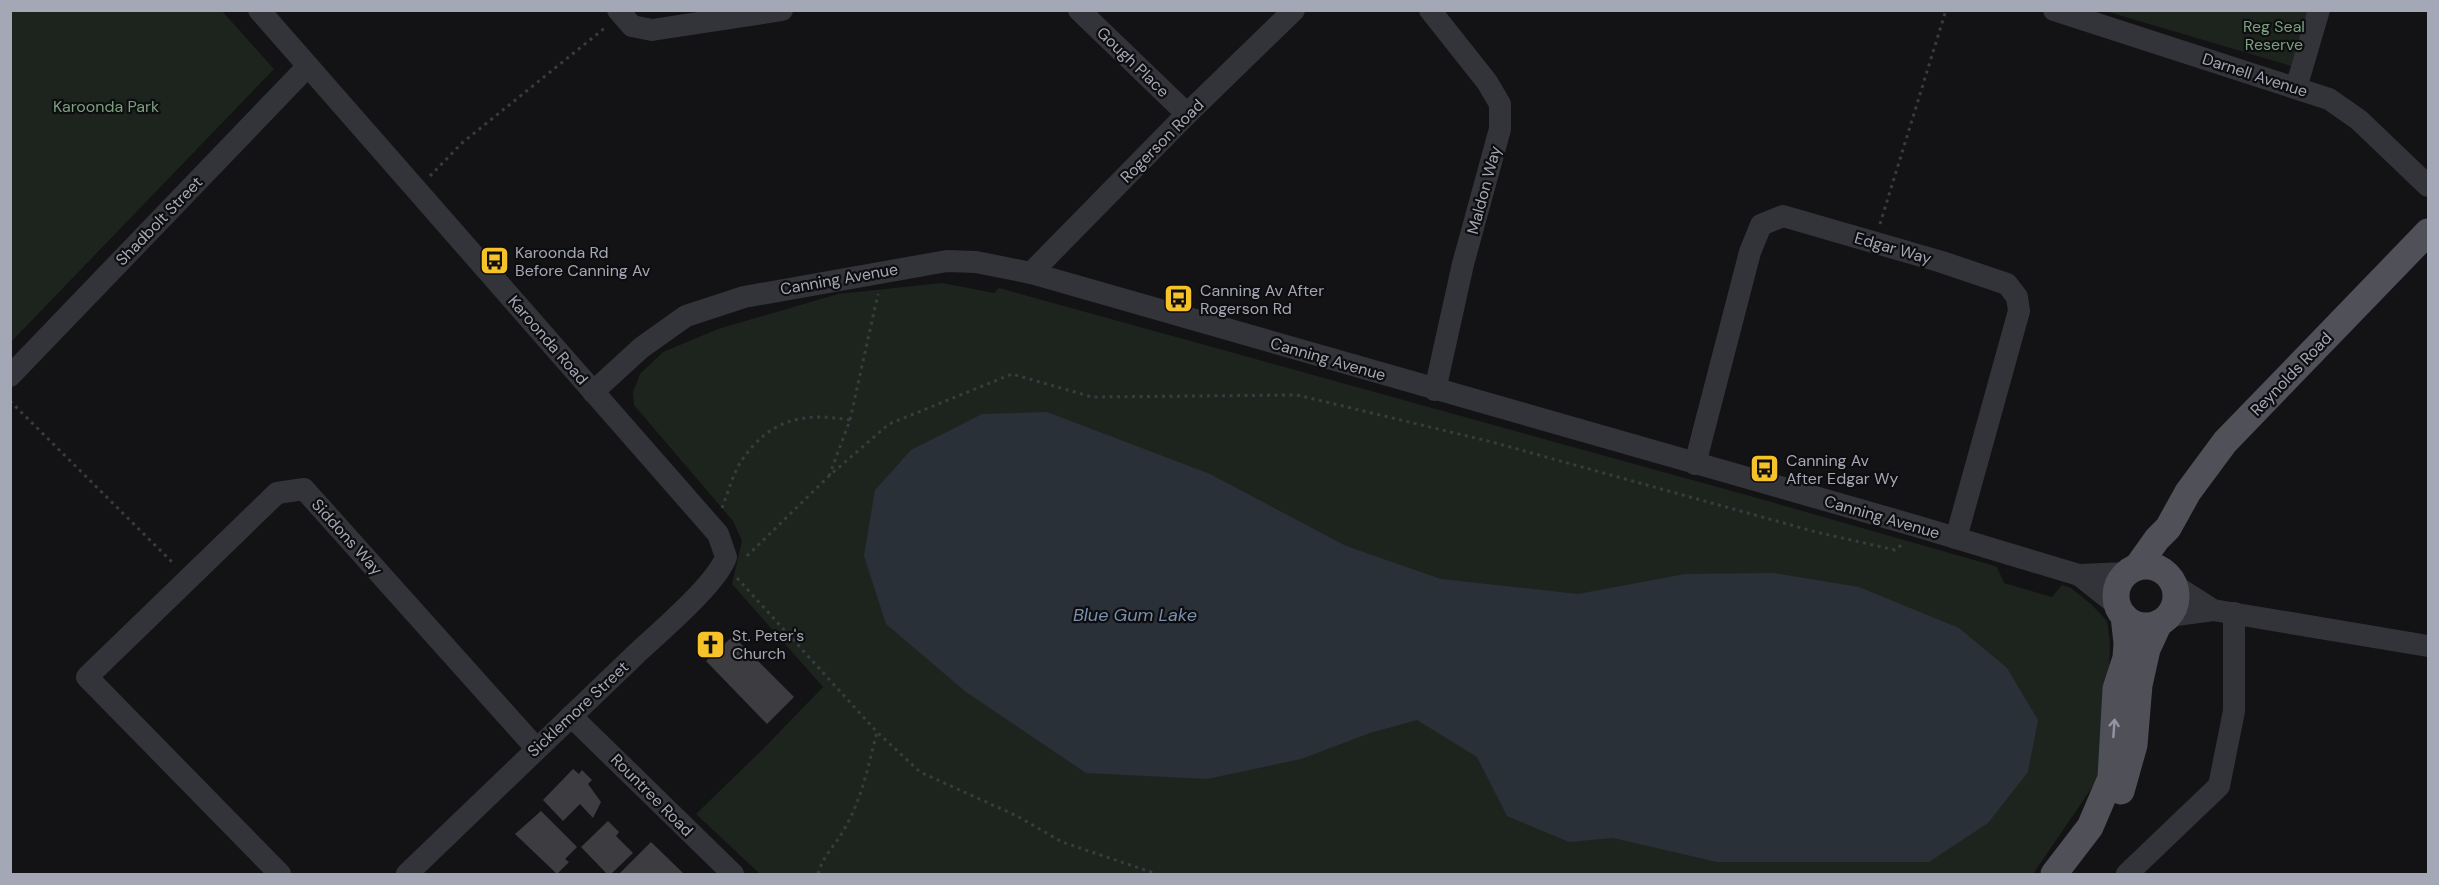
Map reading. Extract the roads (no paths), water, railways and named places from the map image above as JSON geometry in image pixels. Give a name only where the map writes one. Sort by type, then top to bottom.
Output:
[{"type":"main road","name":"Reynolds Road","points":[[2132,570],[2168,528],[2188,492],[2225,442],[2428,232]]},
{"type":"main road","points":[[2075,874],[2098,842],[2122,788],[2134,745],[2139,685],[2147,649],[2176,601],[2168,528]]},
{"type":"main road","name":"Canning Avenue","points":[[2132,570],[2155,567],[2172,581]]},
{"type":"main road","points":[[2054,874],[2090,827],[2111,778],[2116,689],[2126,658],[2118,588],[2132,570]]},
{"type":"main road","name":"Canning Avenue","points":[[2121,611],[2140,625],[2164,620]]},
{"type":"street","name":"Karoonda Road","points":[[259,10],[593,392],[718,525]]},
{"type":"street","points":[[620,12],[632,26],[652,30],[782,10]]},
{"type":"street","name":"Gough Place","points":[[1079,10],[1187,114]]},
{"type":"street","name":"Rogerson Road","points":[[1031,273],[1187,114],[1294,10]]},
{"type":"street","name":"Maldon Way","points":[[1430,10],[1487,82],[1500,104],[1500,129],[1463,264],[1435,390]]},
{"type":"street","name":"Darnell Avenue","points":[[2054,10],[2330,99],[2359,120],[2428,186]]},
{"type":"street","points":[[2296,88],[2319,10]]},
{"type":"street","name":"Shadbolt Street","points":[[10,376],[308,66]]},
{"type":"street","name":"Edgar Way","points":[[1695,464],[1750,252],[1761,225],[1783,216],[1942,262],[2007,284],[2017,297],[2019,311],[1956,538]]},
{"type":"street","name":"Canning Avenue","points":[[593,392],[641,348],[666,329],[686,316],[705,308],[744,297],[879,271],[947,261],[976,262],[1031,273],[1916,526],[2079,575],[2132,570]]},
{"type":"street","name":"Siddons Way","points":[[280,874],[79,679],[189,579],[277,493],[303,489],[536,748]]},
{"type":"street","name":"Sicklemore Street","points":[[407,874],[717,574],[726,557],[718,525]]},
{"type":"street","name":"Canning Avenue","points":[[2079,575],[2121,611]]},
{"type":"street","name":"Canning Avenue","points":[[2172,581],[2223,611]]},
{"type":"street","points":[[2127,874],[2219,786],[2234,711],[2223,611]]},
{"type":"street","name":"Canning Avenue","points":[[2164,620],[2223,611],[2428,646]]},
{"type":"street","name":"Rountree Road","points":[[571,716],[733,874]]},
{"type":"water","name":"Blue Gum Lake","points":[[1047,412],[1210,474],[1346,546],[1441,579],[1578,594],[1685,574],[1773,573],[1859,587],[1959,628],[2007,668],[2038,720],[2028,772],[1988,823],[1929,862],[1717,862],[1613,838],[1569,842],[1507,816],[1477,757],[1417,720],[1370,733],[1301,759],[1207,779],[1086,773],[966,692],[886,624],[864,556],[875,490],[911,450],[982,414]]},
{"type":"place","name":"Karoonda Rd Before Canning Av","points":[[494,261]]},
{"type":"place","name":"Canning Av After Rogerson Rd","points":[[1179,299]]},
{"type":"place","name":"Canning Av After Edgar Wy","points":[[1765,469]]},
{"type":"place","name":"St. Peter's Church","points":[[711,644]]},
{"type":"park label","name":"Reg Seal Reserve","points":[[2274,35]]},
{"type":"park label","name":"Karoonda Park","points":[[106,106]]}]
